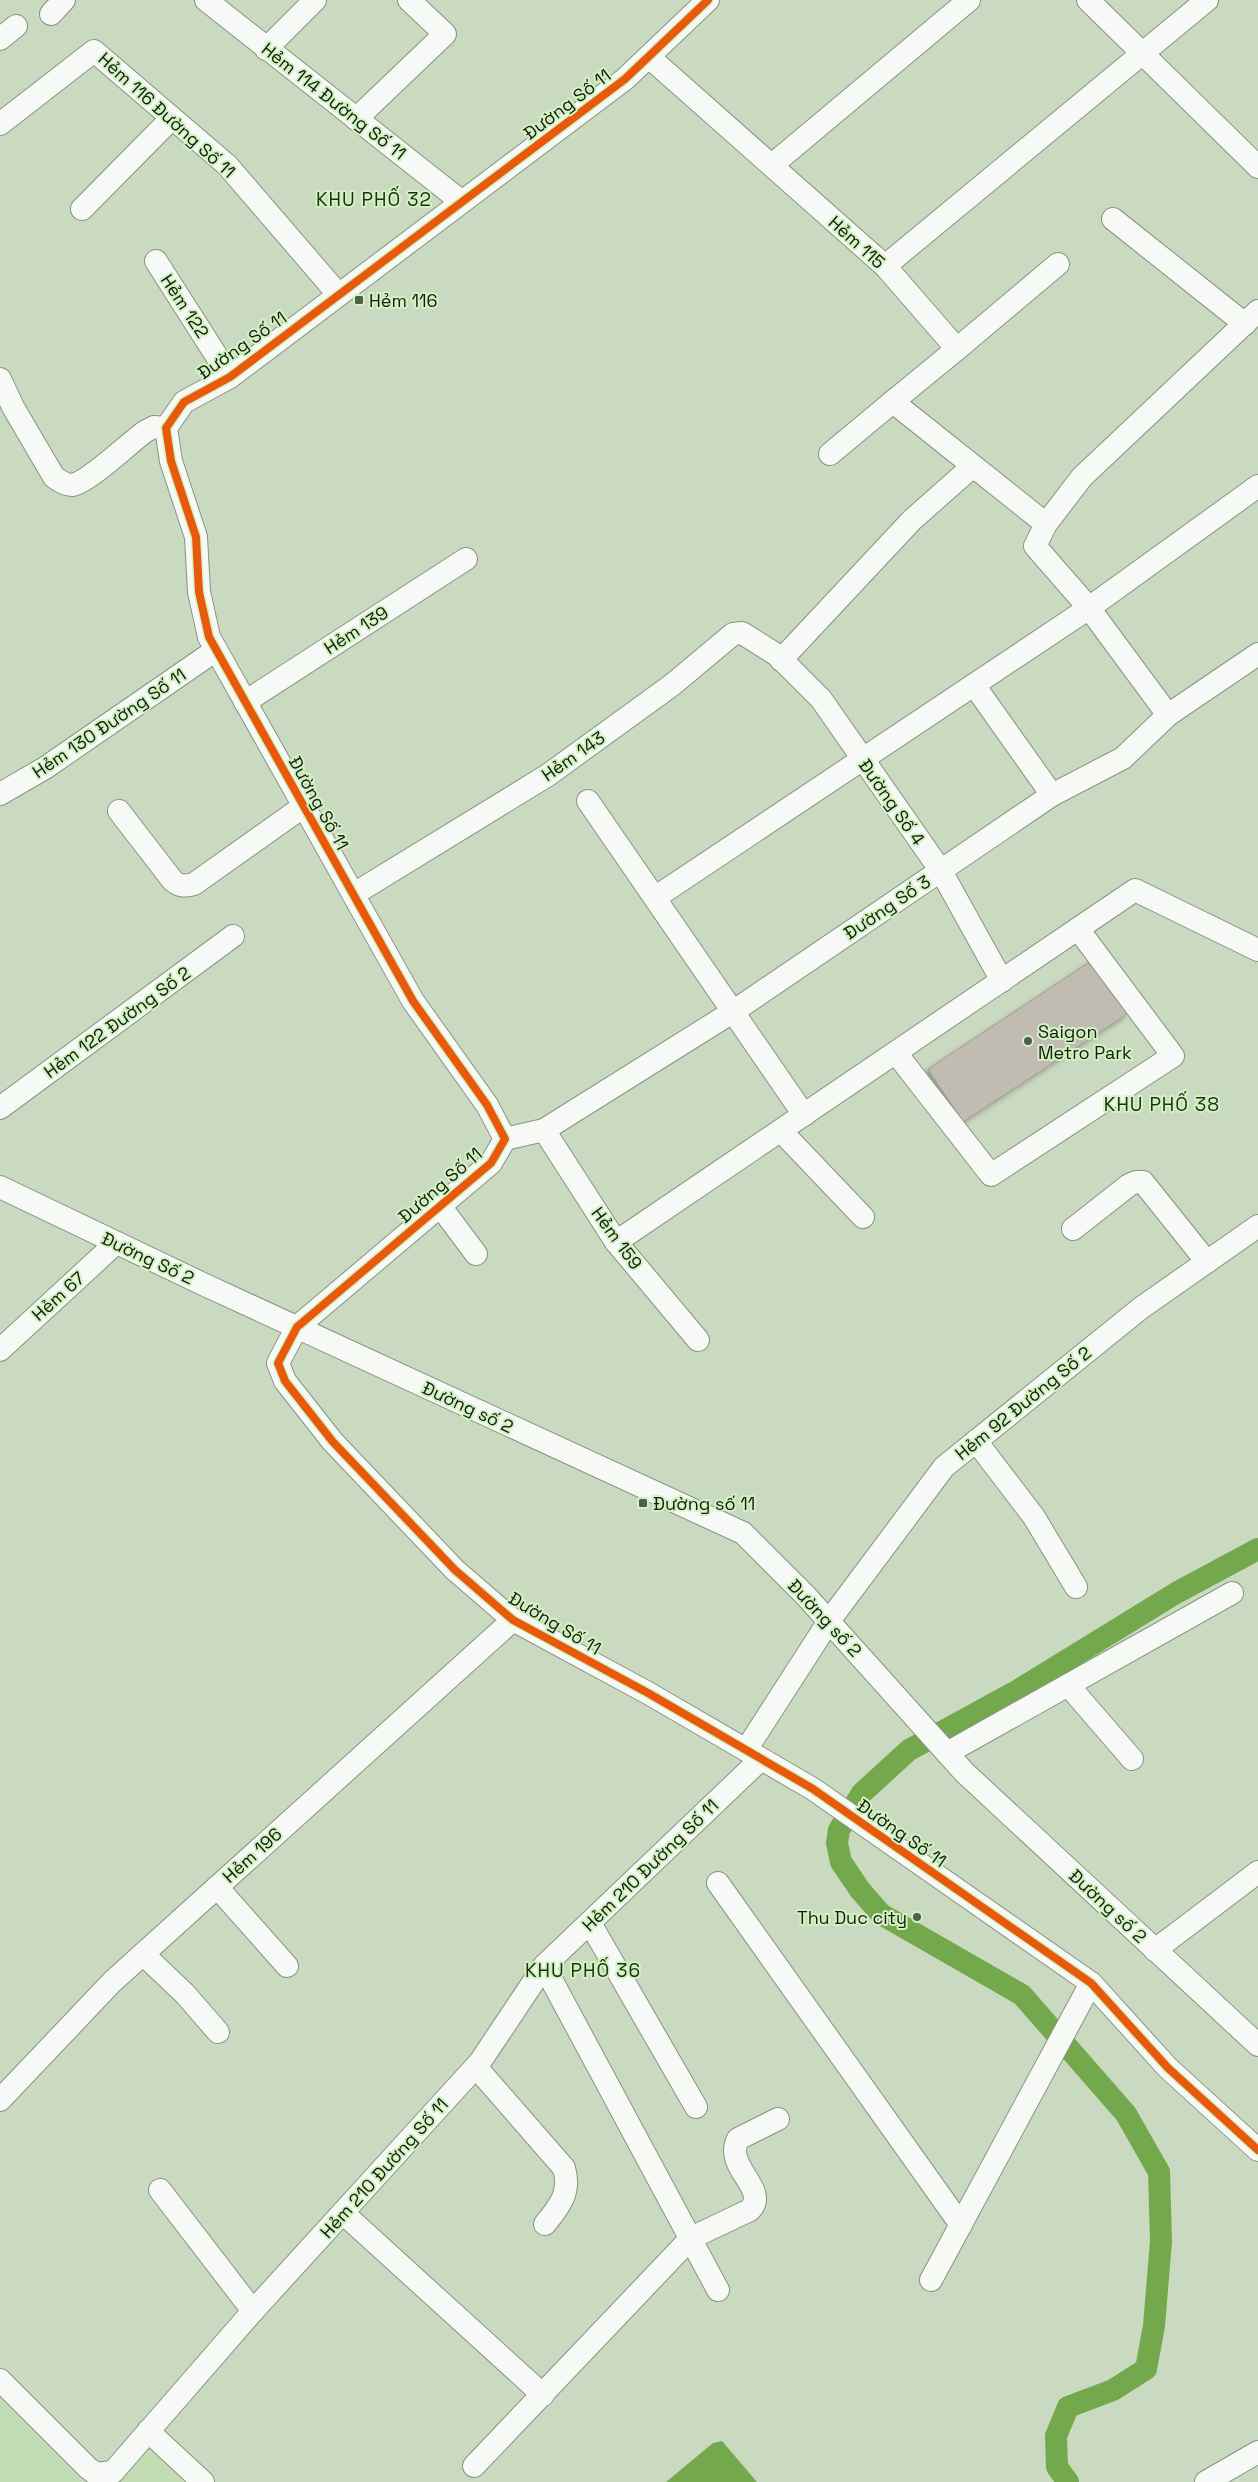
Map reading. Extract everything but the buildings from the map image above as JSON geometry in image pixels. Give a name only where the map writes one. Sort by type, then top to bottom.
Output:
[{"type":"street","name":"Hẻm 114 Đường Số 11","points":[[206,0],[462,202]]},
{"type":"street","points":[[266,49],[315,0]]},
{"type":"street","points":[[356,119],[445,34],[409,0]]},
{"type":"street","name":"Đường Số 11","points":[[708,0],[625,79],[230,377],[184,402],[166,428],[171,461],[196,538],[199,592],[209,637],[413,1001],[488,1105],[505,1139],[491,1163],[297,1328],[278,1363],[285,1381],[333,1442],[455,1570],[513,1620],[753,1754],[823,1796],[1091,1983],[1168,2068],[1258,2150]]},
{"type":"street","points":[[772,165],[969,0]]},
{"type":"street","points":[[1088,0],[1258,167]]},
{"type":"street","points":[[885,266],[1207,0]]},
{"type":"street","name":"Hẻm 116 Đường Số 11","points":[[0,124],[94,51],[227,165],[338,294]]},
{"type":"street","name":"Hẻm 115","points":[[649,57],[885,266],[957,349]]},
{"type":"street","points":[[82,209],[172,118]]},
{"type":"street","points":[[1113,219],[1251,317],[1082,477],[1046,524],[1035,546],[1089,608],[1168,715]]},
{"type":"street","name":"Hẻm 122","points":[[156,261],[230,377]]},
{"type":"street","points":[[830,454],[1058,264]]},
{"type":"street","points":[[0,379],[13,407],[54,478],[62,483],[73,485],[92,475],[146,431],[154,427],[166,428]]},
{"type":"street","points":[[896,399],[898,406],[1046,524]]},
{"type":"street","points":[[781,660],[912,520],[973,466]]},
{"type":"street","points":[[656,897],[1089,608],[1258,486]]},
{"type":"street","name":"Hẻm 139","points":[[245,702],[466,559]]},
{"type":"street","name":"Hẻm 143","points":[[354,894],[548,775],[672,685],[733,634],[742,633],[746,635],[781,660]]},
{"type":"street","name":"Hẻm 130 Đường Số 11","points":[[0,794],[45,768],[216,650]]},
{"type":"street","name":"Đường Số 3","points":[[505,1139],[544,1130],[734,1012],[1052,794],[1123,758],[1168,715],[1258,654]]},
{"type":"street","name":"Đường Số 4","points":[[781,660],[820,699],[940,871],[1002,981]]},
{"type":"street","points":[[974,685],[1052,794]]},
{"type":"street","points":[[588,801],[656,897],[804,1115]]},
{"type":"street","points":[[119,811],[173,881],[178,885],[185,886],[194,884],[304,806]]},
{"type":"street","points":[[616,1242],[1135,890],[1258,950]]},
{"type":"street","points":[[896,1053],[990,1175],[1172,1056],[1078,929]]},
{"type":"street","name":"Hẻm 122 Đường Số 2","points":[[0,1108],[233,936]]},
{"type":"street","name":"Hẻm 159","points":[[544,1130],[616,1242],[698,1340]]},
{"type":"street","points":[[781,1131],[863,1216]]},
{"type":"street","points":[[1073,1230],[1129,1185],[1143,1182],[1207,1262]]},
{"type":"street","name":"Đường Số 2","points":[[0,1187],[297,1328]]},
{"type":"street","points":[[440,1206],[476,1254]]},
{"type":"street","name":"Hẻm 92 Đường Số 2","points":[[753,1754],[829,1621],[944,1467],[1141,1308],[1258,1226]]},
{"type":"street","name":"Hẻm 67","points":[[0,1350],[116,1243]]},
{"type":"street","name":"Đường số 2","points":[[297,1328],[743,1533],[829,1621],[965,1773],[1258,2046]]},
{"type":"street","points":[[976,1441],[1034,1517],[1076,1587]]},
{"type":"street","points":[[947,1753],[1232,1593]]},
{"type":"street","name":"Hẻm 196","points":[[0,2100],[112,1982],[513,1620]]},
{"type":"street","points":[[1068,1685],[1132,1759]]},
{"type":"street","name":"Hẻm 210 Đường Số 11","points":[[0,2380],[96,2474],[113,2472],[253,2311],[476,2067],[544,1966],[590,1923],[753,1754]]},
{"type":"street","points":[[1155,1950],[1258,1872]]},
{"type":"street","points":[[718,1883],[961,2225]]},
{"type":"street","points":[[218,1887],[287,1966]]},
{"type":"street","points":[[590,1923],[696,2107]]},
{"type":"street","points":[[143,1954],[185,1994],[218,2032]]},
{"type":"street","points":[[544,1966],[718,2290]]},
{"type":"street","points":[[931,2280],[1091,1983]]},
{"type":"street","points":[[476,2067],[564,2168],[567,2190],[555,2212],[545,2224]]},
{"type":"street","points":[[474,2466],[690,2238],[750,2210],[755,2205],[756,2198],[754,2192],[735,2159],[736,2144],[738,2139],[778,2118]]},
{"type":"street","points":[[160,2190],[253,2311]]},
{"type":"street","points":[[343,2213],[543,2395]]},
{"type":"street","points":[[148,2431],[203,2482]]},
{"type":"street","points":[[1206,2482],[1258,2452]]},
{"type":"shaded area","points":[[0,2398],[82,2482],[0,2482]]},
{"type":"shaded area","points":[[722,2441],[757,2482],[666,2482],[713,2443]]},
{"type":"shaded area","points":[[152,2448],[194,2482],[111,2482]]},
{"type":"waterway","points":[[1068,2482],[1057,2467],[1056,2436],[1068,2407],[1113,2390],[1146,2369],[1154,2326],[1161,2241],[1159,2172],[1126,2114],[1022,1995],[881,1914],[860,1890],[841,1862],[837,1843],[839,1830],[862,1793],[909,1750],[1015,1692],[1176,1593],[1258,1549]]},
{"type":"cycle path","points":[[708,0],[625,79],[230,377],[184,402],[166,428],[171,461],[196,537],[199,592],[209,637],[413,1001],[487,1105],[505,1139],[491,1163],[297,1327],[278,1363],[285,1381],[333,1442],[455,1570],[513,1620],[648,1693],[813,1789],[1091,1983],[1168,2068],[1258,2150]]},
{"type":"place","name":"Hẻm 116","points":[[359,300]]},
{"type":"place","name":"Saigon Metro Park","points":[[1028,1041]]},
{"type":"place","name":"Đường số 11","points":[[643,1503]]},
{"type":"place","name":"Thu Duc city","points":[[917,1917]]},
{"type":"district","name":"KHU PHỐ 32","points":[[374,199]]},
{"type":"district","name":"KHU PHỐ 38","points":[[1162,1104]]},
{"type":"district","name":"KHU PHỐ 36","points":[[583,1970]]}]
